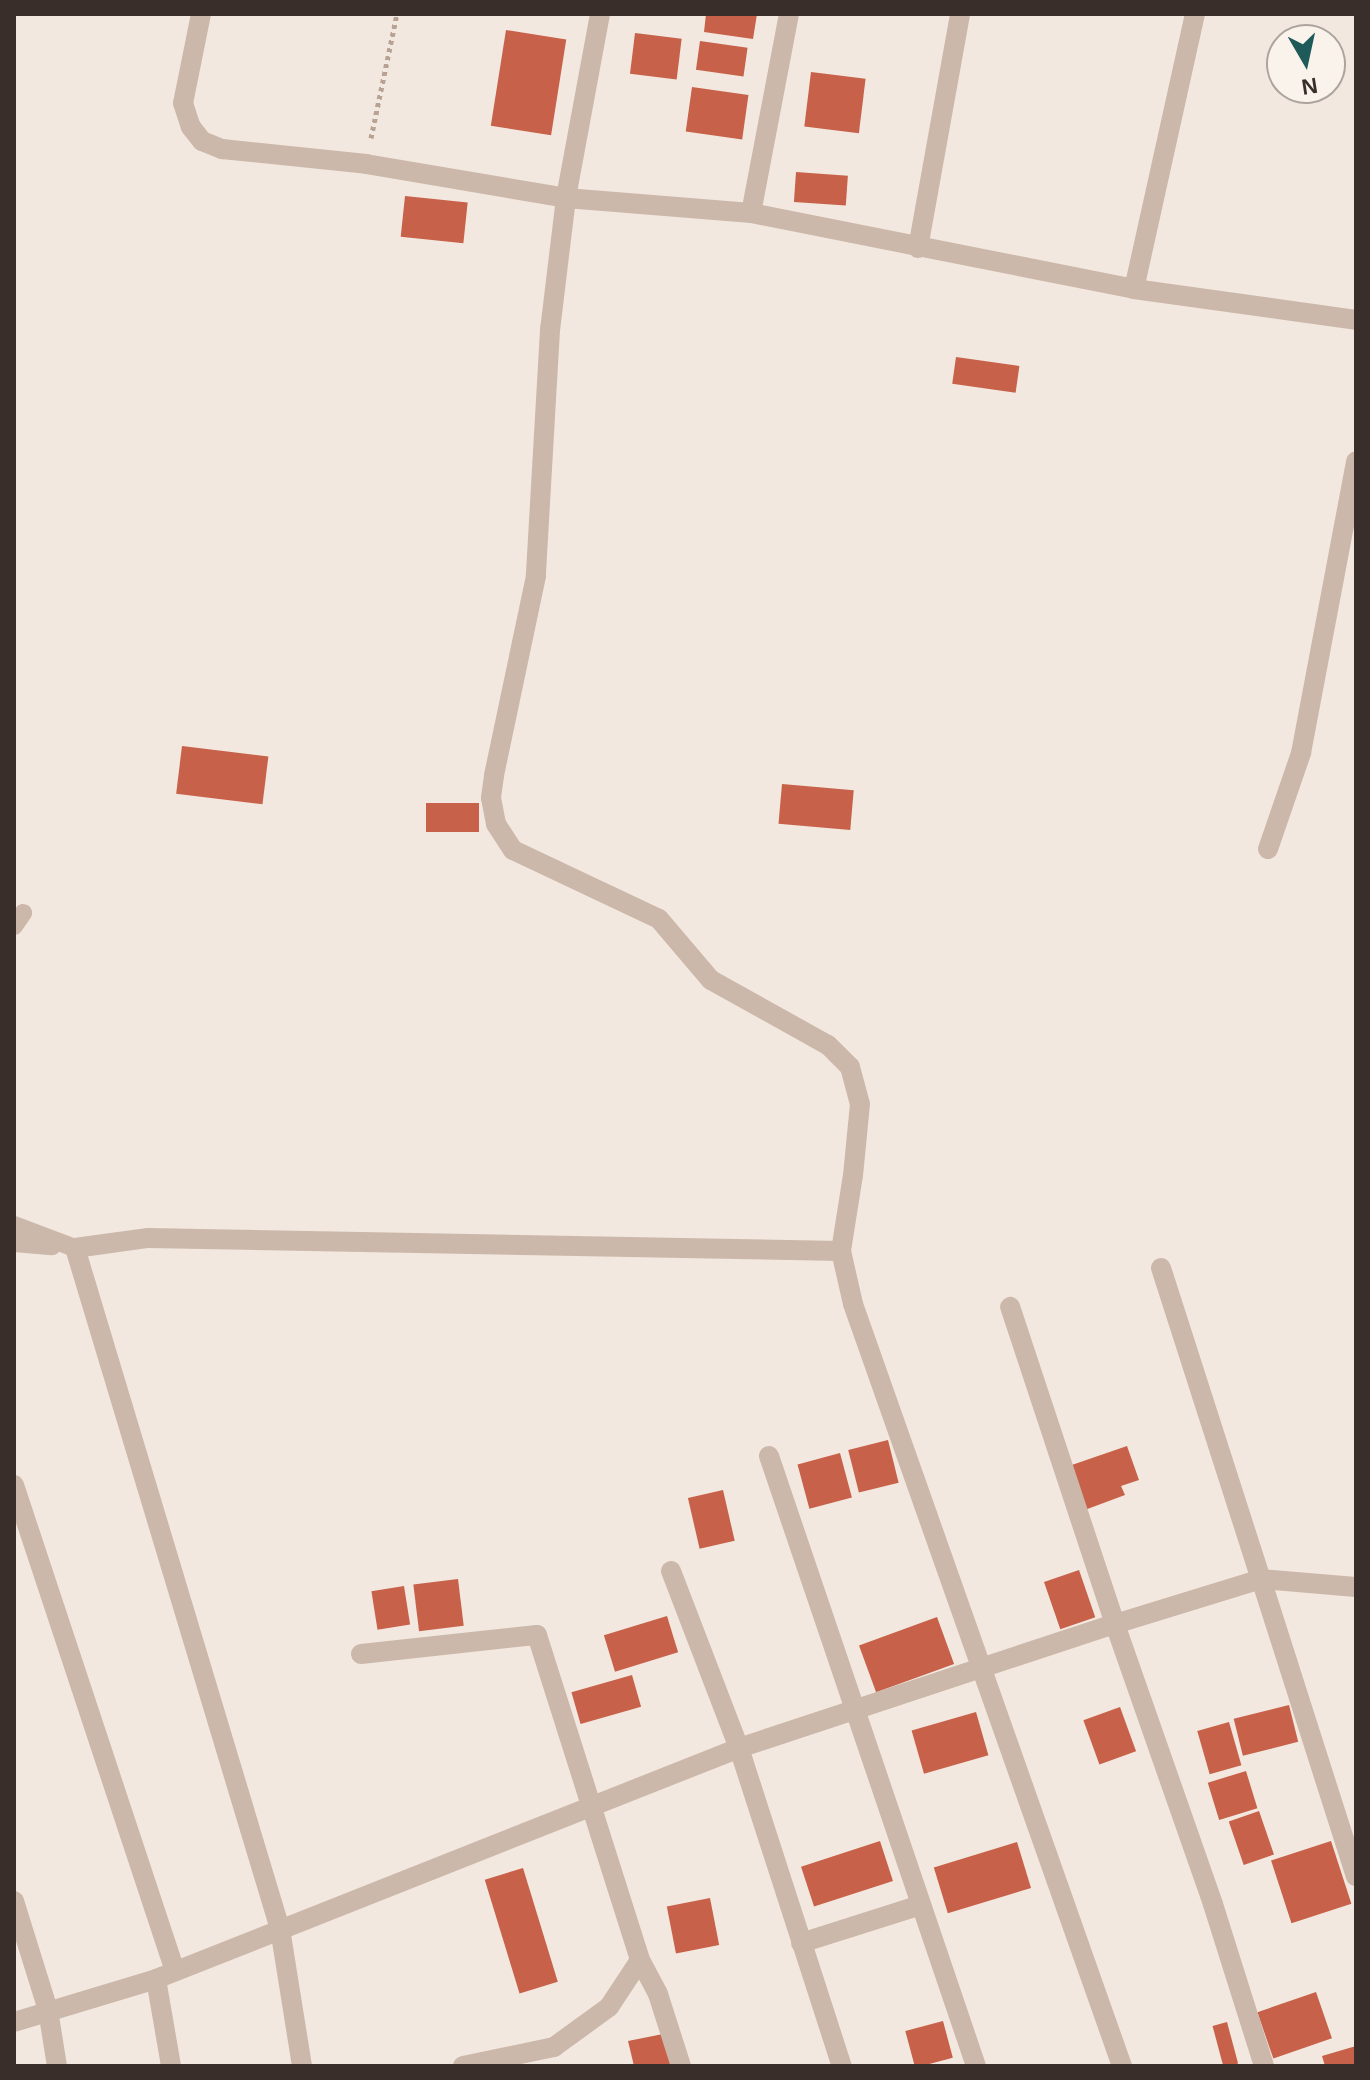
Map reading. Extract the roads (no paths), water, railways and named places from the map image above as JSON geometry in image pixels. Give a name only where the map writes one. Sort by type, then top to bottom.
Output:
[{"type":"street","points":[[201,14],[183,103],[191,127],[202,141],[222,149],[366,164],[566,198],[751,213],[1134,289],[1356,320]]},
{"type":"street","points":[[600,14],[566,198],[550,330],[536,576],[494,776],[491,798],[496,824],[513,850],[659,919],[711,980],[828,1045],[850,1067],[860,1104],[841,1251],[853,1304],[984,1667],[1122,2066]]},
{"type":"street","points":[[751,213],[789,14]]},
{"type":"street","points":[[918,248],[960,14]]},
{"type":"street","points":[[1134,289],[1195,14]]},
{"type":"street","points":[[1268,849],[1301,753],[1356,461]]},
{"type":"street","points":[[302,2066],[280,1929],[75,1248],[148,1238],[841,1251]]},
{"type":"street","points":[[1161,1268],[1356,1876]]},
{"type":"street","points":[[1010,1307],[1115,1624],[1213,1904],[1264,2066]]},
{"type":"street","points":[[769,1456],[976,2066]]},
{"type":"street","points":[[14,1485],[175,1971]]},
{"type":"street","points":[[671,1571],[739,1748],[842,2066]]},
{"type":"street","points":[[14,2022],[156,1979],[590,1804],[739,1748],[1115,1624],[1261,1579],[1356,1587]]},
{"type":"street","points":[[361,1654],[537,1635],[640,1960],[658,1994],[681,2066]]},
{"type":"street","points":[[14,1901],[48,2010],[57,2066]]},
{"type":"street","points":[[801,1943],[921,1905]]},
{"type":"street","points":[[463,2066],[556,2057],[609,2007],[640,1960]]},
{"type":"street","points":[[156,1979],[171,2066]]},
{"type":"lane","points":[[14,1225],[75,1248]]},
{"type":"lane","points":[[14,1243],[75,1248]]}]
